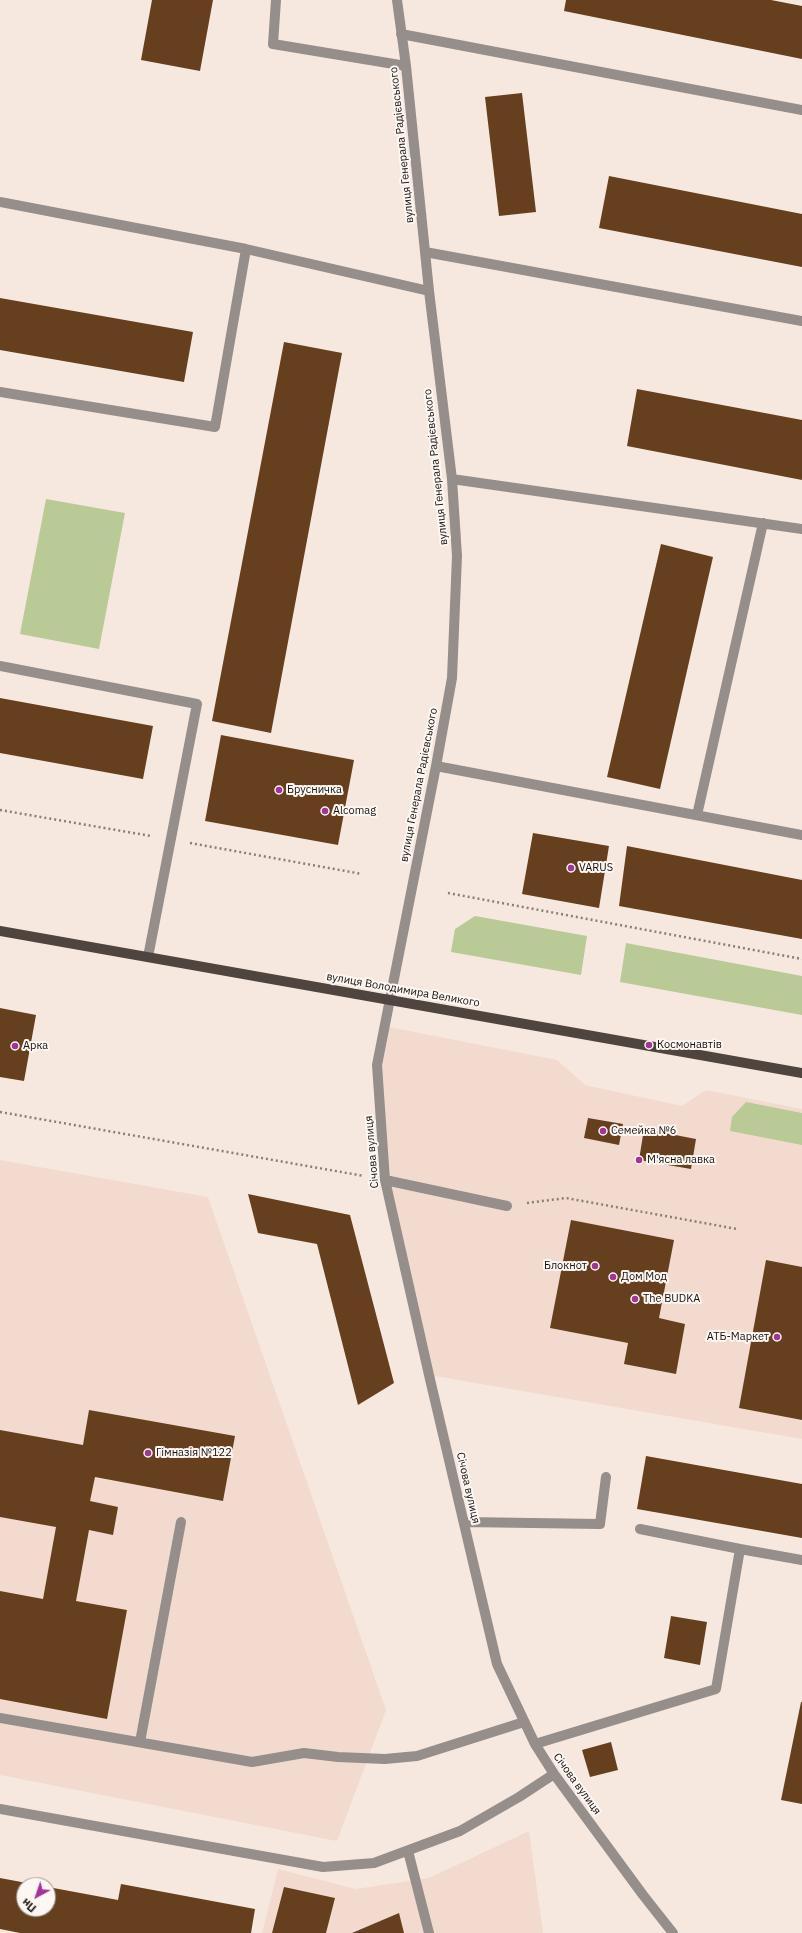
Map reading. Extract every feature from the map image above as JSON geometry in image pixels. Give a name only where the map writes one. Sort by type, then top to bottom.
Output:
[{"type":"main road","name":"вулиця Володимира Великого","points":[[0,931],[802,1073]]},
{"type":"street","points":[[276,0],[273,44],[406,66]]},
{"type":"street","name":"вулиця Генерала Радієвського","points":[[389,1000],[452,678],[457,556],[452,479],[429,291],[406,66],[397,0]]},
{"type":"street","points":[[401,34],[802,110]]},
{"type":"street","points":[[0,202],[246,249],[429,291]]},
{"type":"street","points":[[0,392],[215,427],[246,249]]},
{"type":"street","points":[[426,252],[802,321]]},
{"type":"street","points":[[452,479],[802,529]]},
{"type":"street","points":[[697,815],[763,523]]},
{"type":"street","points":[[0,666],[197,704],[148,957]]},
{"type":"street","points":[[436,766],[802,835]]},
{"type":"street","name":"Січова вулиця","points":[[389,1000],[377,1065],[385,1180],[497,1664],[535,1744],[554,1774],[643,1895],[673,1933]]},
{"type":"street","points":[[385,1180],[507,1206]]},
{"type":"street","points":[[464,1522],[600,1524],[606,1478]]},
{"type":"street","points":[[140,1742],[181,1522]]},
{"type":"street","points":[[640,1530],[802,1560]]},
{"type":"street","points":[[535,1744],[716,1690],[740,1549]]},
{"type":"street","points":[[0,1718],[252,1762],[304,1753],[338,1757],[385,1759],[417,1756],[524,1722]]},
{"type":"street","points":[[0,1809],[323,1867],[374,1863],[460,1831],[519,1797],[554,1774]]},
{"type":"street","points":[[408,1851],[430,1933]]},
{"type":"path","points":[[448,892],[802,959]]},
{"type":"path","points":[[0,1112],[385,1180]]},
{"type":"path","points":[[507,1206],[566,1198],[737,1229]]},
{"type":"shaded area","points":[[384,1026],[557,1060],[585,1085],[682,1106],[706,1090],[802,1109],[802,1439],[429,1375],[385,1180],[377,1065]]},
{"type":"shaded area","name":"Гімназія №122","points":[[0,1160],[208,1197],[386,1710],[337,1841],[0,1775]]},
{"type":"shaded area","points":[[529,1831],[543,1933],[262,1933],[278,1869],[356,1889],[429,1878]]},
{"type":"green space","points":[[46,499],[125,513],[99,649],[20,634]]},
{"type":"green space","points":[[475,916],[587,936],[581,975],[451,952],[455,929]]},
{"type":"green space","points":[[626,943],[802,976],[802,1015],[620,982]]},
{"type":"green space","points":[[746,1102],[802,1113],[802,1145],[730,1131],[732,1117]]},
{"type":"building","points":[[152,0],[213,0],[200,71],[141,60]]},
{"type":"building","points":[[566,0],[771,0],[802,6],[802,59],[564,11]]},
{"type":"building","points":[[522,93],[536,212],[499,216],[485,97]]},
{"type":"building","points":[[609,176],[802,214],[802,267],[599,228]]},
{"type":"building","points":[[0,298],[193,332],[184,382],[0,350]]},
{"type":"building","points":[[284,342],[342,353],[271,733],[212,721]]},
{"type":"building","points":[[637,389],[802,420],[802,480],[627,446]]},
{"type":"building","points":[[661,544],[713,557],[660,789],[607,777]]},
{"type":"building","points":[[0,698],[153,726],[143,779],[0,753]]},
{"type":"building","name":"Брусничка","points":[[221,735],[354,760],[338,845],[205,821]]},
{"type":"building","points":[[533,833],[609,846],[599,908],[522,894]]},
{"type":"building","points":[[627,846],[802,880],[802,939],[619,906]]},
{"type":"building","name":"Арка","points":[[0,1008],[36,1015],[24,1081],[0,1077]]},
{"type":"building","name":"Семейка №6","points":[[588,1118],[623,1124],[619,1145],[584,1138]]},
{"type":"building","points":[[644,1129],[696,1139],[691,1169],[639,1160]]},
{"type":"building","points":[[248,1194],[350,1215],[394,1383],[358,1405],[317,1244],[258,1233]]},
{"type":"building","name":"Дом Мод","points":[[571,1220],[674,1240],[659,1318],[685,1324],[676,1374],[624,1364],[628,1343],[550,1328]]},
{"type":"building","name":"АТБ-Маркет","points":[[766,1260],[802,1267],[802,1420],[739,1408]]},
{"type":"building","points":[[89,1410],[235,1436],[223,1501],[95,1477],[90,1501],[118,1507],[113,1535],[89,1530],[76,1601],[127,1610],[107,1719],[0,1699],[0,1591],[43,1599],[56,1527],[0,1517],[0,1430],[83,1445]]},
{"type":"building","points":[[646,1456],[802,1484],[802,1538],[637,1509]]},
{"type":"building","points":[[671,1616],[707,1622],[700,1665],[664,1658]]},
{"type":"building","points":[[802,1702],[802,1804],[781,1800]]},
{"type":"building","points":[[611,1742],[618,1770],[590,1777],[582,1750]]},
{"type":"building","points":[[0,1878],[16,1881],[16,1917],[56,1917],[56,1888],[118,1900],[121,1884],[255,1909],[251,1933],[20,1933],[0,1929]]},
{"type":"building","points":[[284,1887],[335,1898],[326,1933],[272,1933]]},
{"type":"building","points":[[399,1913],[404,1933],[352,1933]]},
{"type":"place","name":"Брусничка","points":[[279,790]]},
{"type":"place","name":"Alcomag","points":[[325,811]]},
{"type":"place","name":"VARUS","points":[[571,868]]},
{"type":"place","name":"Космонавтів","points":[[649,1045]]},
{"type":"place","name":"Арка","points":[[15,1046]]},
{"type":"place","name":"Семейка №6","points":[[603,1131]]},
{"type":"place","name":"М'ясна лавка","points":[[639,1160]]},
{"type":"place","name":"Блокнот","points":[[595,1266]]},
{"type":"place","name":"Дом Мод","points":[[613,1277]]},
{"type":"place","name":"The BUDKA","points":[[635,1299]]},
{"type":"place","name":"АТБ-Маркет","points":[[777,1337]]},
{"type":"place","name":"Гімназія №122","points":[[148,1453]]}]
